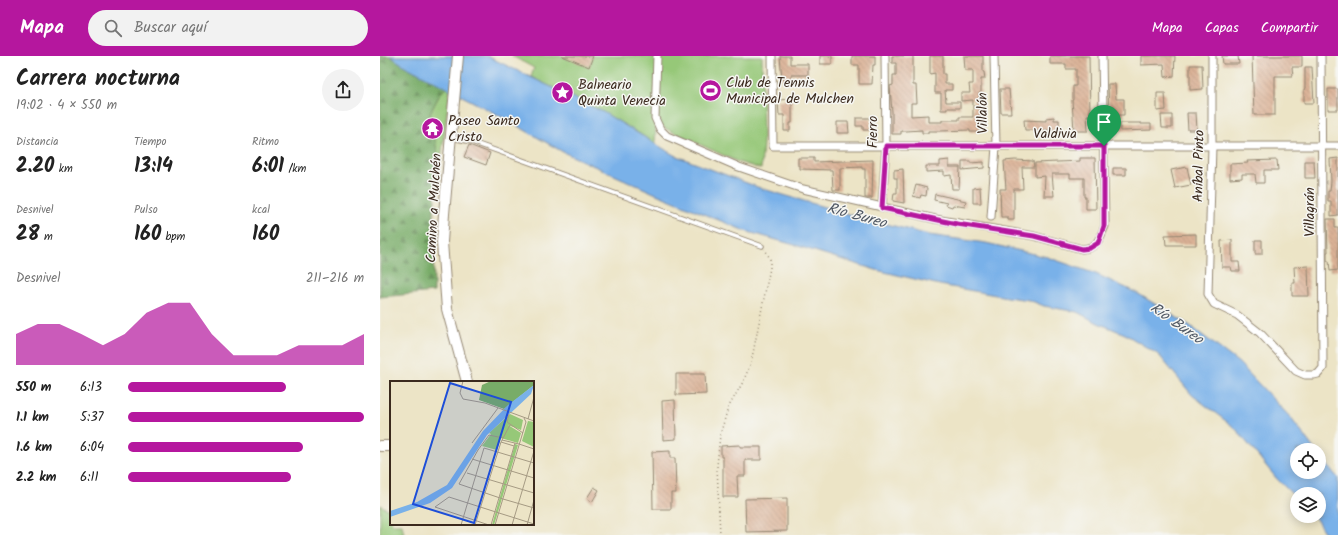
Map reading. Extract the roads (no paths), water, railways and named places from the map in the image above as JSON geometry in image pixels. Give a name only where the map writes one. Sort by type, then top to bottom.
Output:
[{"type":"main road","name":"Camino a Mulchén","points":[[458,56],[442,242],[447,309],[467,381]]},
{"type":"street","points":[[657,56],[655,118],[660,130],[667,136],[739,167],[803,189],[957,224],[1034,236],[1082,249],[1090,248],[1098,243],[1104,226],[1102,56]]},
{"type":"street","name":"Valdivia","points":[[772,56],[773,146],[1338,146]]},
{"type":"street","name":"Fierro","points":[[882,208],[886,146],[885,56]]},
{"type":"street","name":"Villalón","points":[[991,217],[996,146],[994,56]]},
{"type":"street","name":"Aníbal Pinto","points":[[1212,56],[1212,146],[1208,294],[1217,306],[1237,315],[1260,333],[1296,371],[1305,375],[1314,375],[1318,374],[1323,368]]},
{"type":"street","name":"Villagrán","points":[[1321,56],[1323,368]]},
{"type":"lane","points":[[451,138],[472,142],[762,246]]},
{"type":"water","name":"Río Bureo","points":[[390,56],[487,56],[603,112],[674,155],[760,188],[848,214],[929,235],[986,243],[1047,257],[1096,274],[1137,293],[1189,325],[1239,363],[1290,417],[1310,443],[1290,443],[1290,479],[1326,479],[1326,463],[1338,478],[1338,535],[1326,535],[1318,523],[1326,523],[1326,487],[1290,487],[1290,492],[1277,479],[1235,428],[1192,395],[1159,355],[1125,334],[1098,323],[1077,312],[1044,306],[1029,300],[940,285],[876,270],[745,231],[654,193],[563,152],[500,116],[405,66]]},
{"type":"place","name":"Club de Tennis Municipal de Mulchen","points":[[710,90]]},
{"type":"place","name":"Balneario Quinta Venecia","points":[[563,92]]},
{"type":"place","name":"Paseo Santo Cristo","points":[[433,128]]}]
